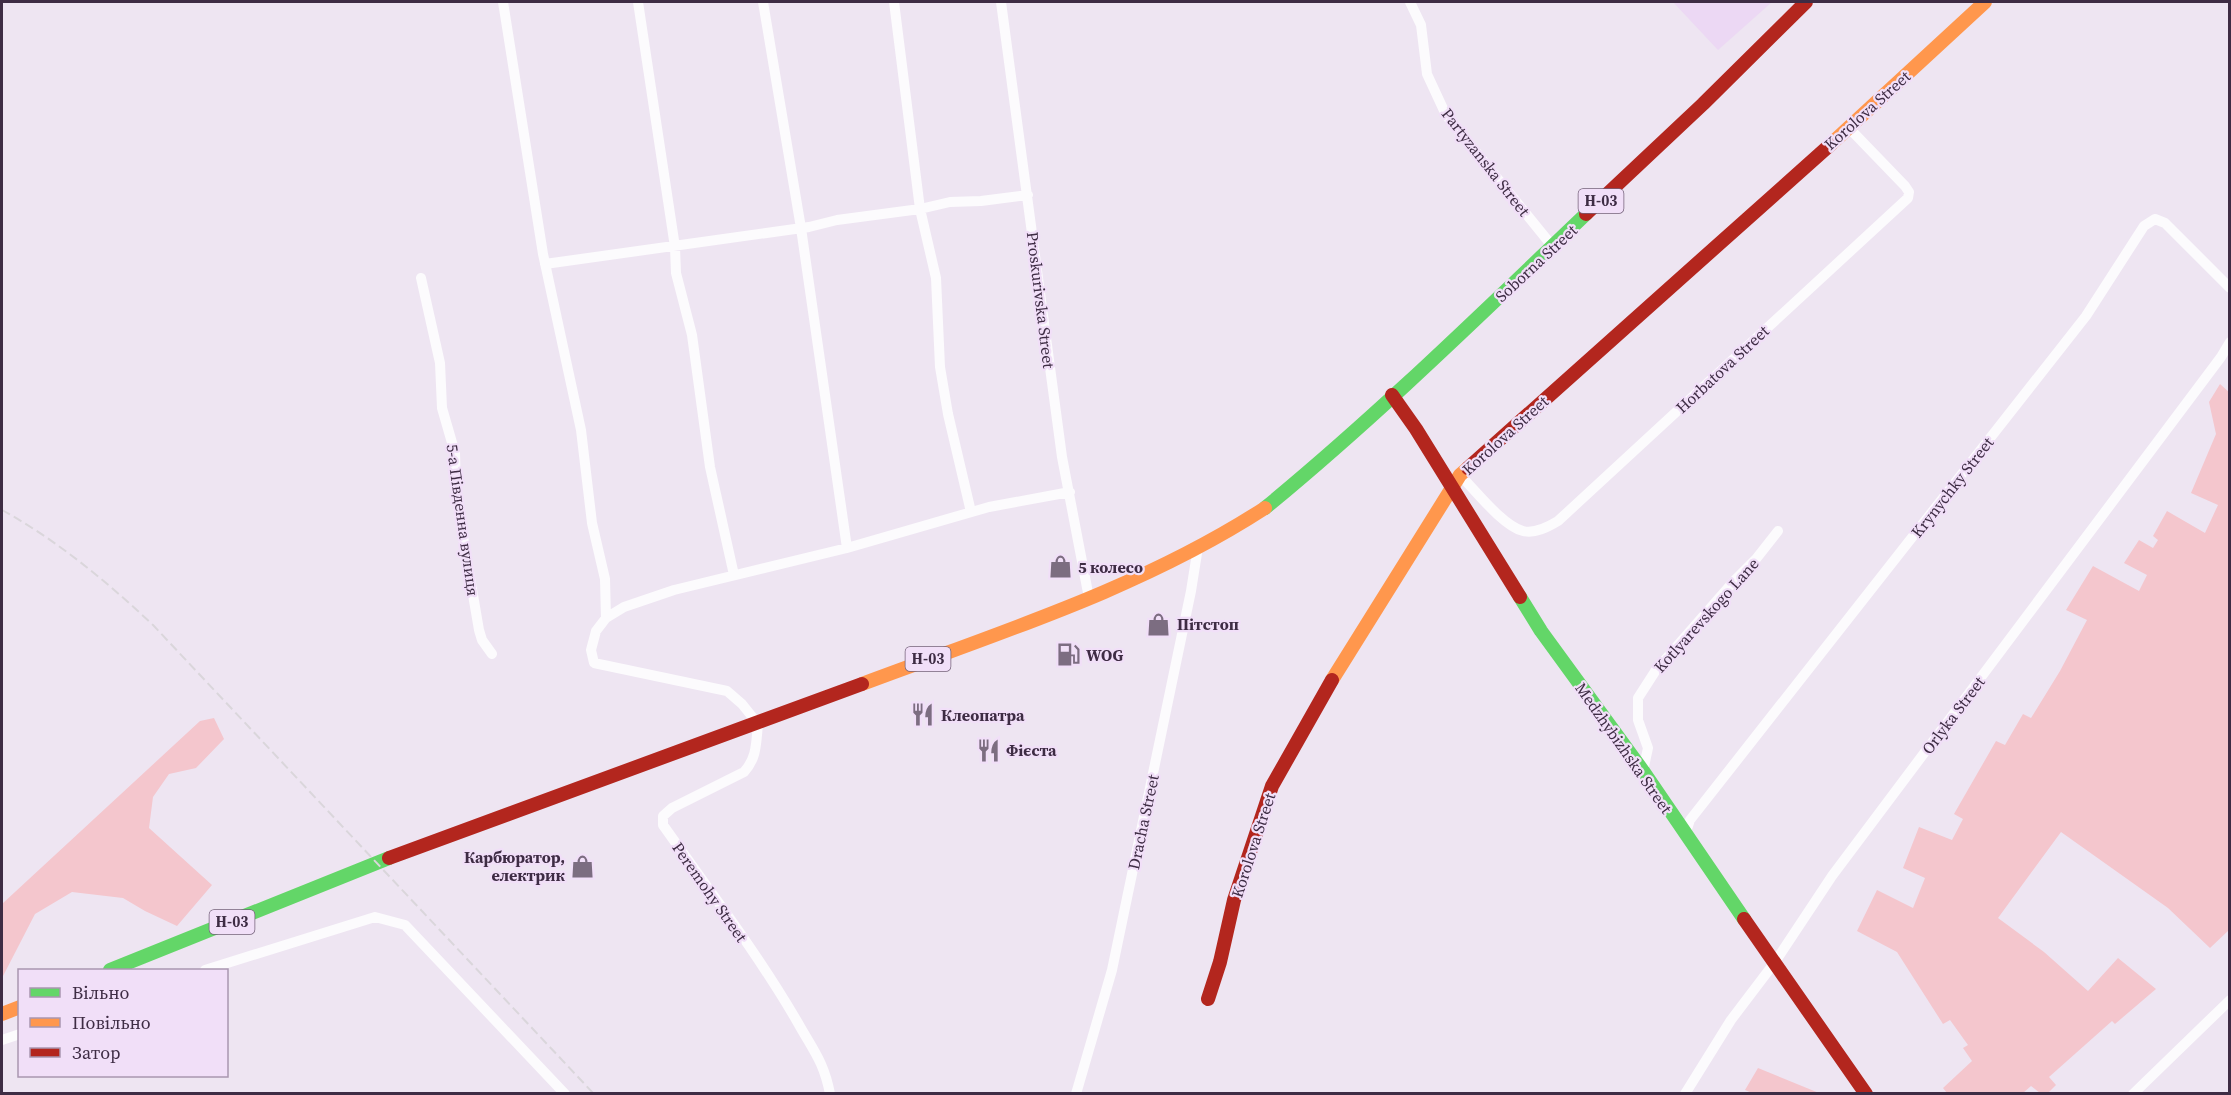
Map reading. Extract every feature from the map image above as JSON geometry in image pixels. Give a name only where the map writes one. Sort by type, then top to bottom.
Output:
[{"type":"main road","name":"Soborna Street","points":[[1392,395],[1553,247],[1806,2]]},
{"type":"main road","name":"Korolova Street","points":[[1208,999],[1220,962],[1234,900],[1272,786],[1316,705],[1460,475],[1849,128],[1985,2]]},
{"type":"main road","name":"Medzhybizhska Street","points":[[1392,395],[1416,429],[1541,631],[1643,771],[1685,836],[1866,1094]]},
{"type":"main road","name":"Н-03","points":[[113,969],[421,845],[758,724],[1089,598],[1146,574],[1264,509],[1304,476],[1392,395]]},
{"type":"main road","points":[[2,1014],[18,1008]]},
{"type":"street","points":[[503,2],[545,264],[581,430],[592,523],[605,579],[606,618]]},
{"type":"street","points":[[638,2],[675,247],[676,273],[692,335],[711,477],[734,575]]},
{"type":"street","points":[[763,2],[801,228],[847,548]]},
{"type":"street","points":[[894,2],[920,209],[936,278],[940,367],[948,414],[971,512]]},
{"type":"street","name":"Proskurivska Street","points":[[1001,2],[1062,457],[1089,598]]},
{"type":"street","name":"Partyzanska Street","points":[[1410,2],[1420,25],[1428,74],[1446,116],[1553,247]]},
{"type":"street","name":"Horbatova Street","points":[[1460,475],[1507,523],[1523,531],[1541,530],[1558,521],[1908,198],[1905,186],[1849,128]]},
{"type":"street","points":[[545,264],[801,228],[950,202],[1028,195]]},
{"type":"street","name":"Krynychky Street","points":[[1685,836],[1690,820],[2086,316],[2144,226],[2156,219],[2165,223],[2229,288]]},
{"type":"street","name":"5-а Південна вулиця","points":[[420,278],[440,363],[442,408],[455,453],[456,489],[478,630],[492,654]]},
{"type":"street","name":"Orlyka Street","points":[[1685,1094],[1731,1020],[1775,962],[1832,876],[2221,357],[2229,342]]},
{"type":"street","points":[[758,724],[742,704],[727,691],[594,663],[591,650],[596,631],[606,618],[624,607],[674,590],[847,548],[971,512],[1070,492]]},
{"type":"street","name":"Kotlyarevskogo Lane","points":[[1643,771],[1648,748],[1638,720],[1638,698],[1656,670],[1756,559],[1778,531]]},
{"type":"street","name":"Dracha Street","points":[[1076,1094],[1112,970],[1191,591],[1198,547]]},
{"type":"street","name":"Peremohy Street","points":[[758,724],[756,754],[752,764],[744,772],[672,808],[663,816],[663,825],[782,996],[817,1052],[826,1073],[830,1094]]},
{"type":"street","points":[[208,969],[375,917],[405,925],[565,1094]]},
{"type":"street","points":[[2133,1094],[2229,1000]]},
{"type":"street","points":[[2,1040],[18,1035]]},
{"type":"shaded area","points":[[1673,2],[1772,2],[1718,50]]},
{"type":"shaded area","points":[[2220,384],[2230,393],[2229,930],[2210,948],[2168,908],[2061,832],[1998,918],[2044,952],[2088,991],[2118,958],[2156,989],[2115,1024],[2112,1021],[2049,1077],[2056,1085],[2048,1093],[2040,1093],[2031,1086],[2023,1093],[1947,1093],[1943,1088],[1972,1061],[1963,1048],[1968,1045],[1950,1020],[1943,1024],[1897,952],[1857,931],[1877,890],[1913,908],[1925,878],[1903,868],[1919,827],[1952,840],[1963,819],[1954,814],[1996,741],[2005,745],[2023,714],[2031,718],[2060,671],[2087,620],[2066,610],[2093,566],[2139,591],[2147,575],[2124,563],[2139,540],[2153,548],[2158,540],[2153,536],[2167,511],[2205,533],[2218,505],[2191,493],[2216,434],[2209,402]]},
{"type":"shaded area","points":[[214,718],[224,739],[196,768],[169,774],[153,797],[149,828],[212,885],[177,926],[123,898],[72,892],[35,914],[2,978],[2,904],[200,721]]},
{"type":"shaded area","points":[[1758,1068],[1819,1093],[1752,1093],[1745,1090]]},
{"type":"railway","points":[[2,510],[43,535],[81,563],[153,625],[594,1094]]},
{"type":"traffic: fast","points":[[1265,508],[1388,401],[1586,214]]},
{"type":"traffic: fast","points":[[1520,597],[1541,631],[1643,771],[1744,919]]},
{"type":"traffic: fast","points":[[112,969],[389,858]]},
{"type":"traffic: slow","points":[[1831,144],[1985,2]]},
{"type":"traffic: slow","points":[[1332,680],[1460,475],[1468,468]]},
{"type":"traffic: slow","points":[[862,684],[1017,627],[1119,585],[1169,562],[1265,508]]},
{"type":"traffic: slow","points":[[2,1014],[18,1008]]},
{"type":"traffic: jam","points":[[1586,214],[1703,104],[1806,2]]},
{"type":"traffic: jam","points":[[1468,468],[1831,144]]},
{"type":"traffic: jam","points":[[1392,395],[1416,429],[1520,597]]},
{"type":"traffic: jam","points":[[1208,999],[1220,962],[1234,900],[1272,786],[1332,680]]},
{"type":"traffic: jam","points":[[389,858],[862,684]]},
{"type":"traffic: jam","points":[[1744,919],[1866,1094]]},
{"type":"place","name":"5 колесо","points":[[1060,567]]},
{"type":"place","name":"Пітстоп","points":[[1159,624]]},
{"type":"place","name":"WOG","points":[[1068,655]]},
{"type":"place","name":"Клеопатра","points":[[923,715]]},
{"type":"place","name":"Фієста","points":[[988,750]]},
{"type":"place","name":"Карбюратор, електрик","points":[[583,866]]}]
